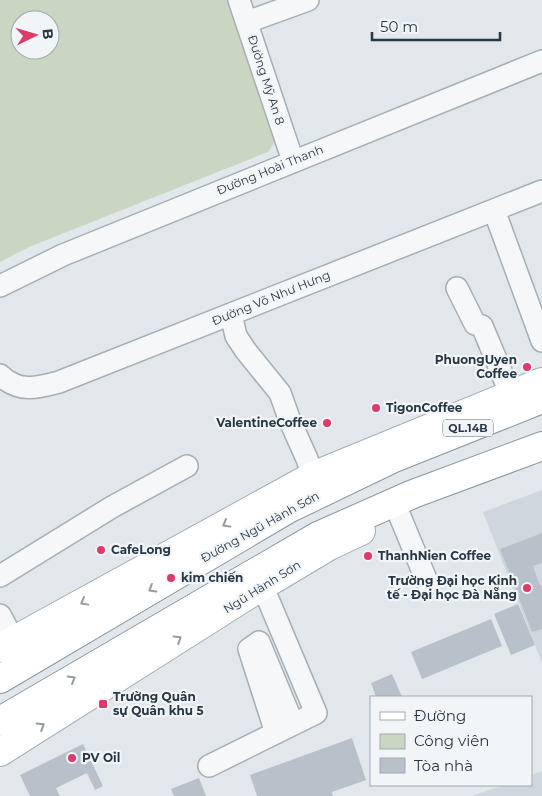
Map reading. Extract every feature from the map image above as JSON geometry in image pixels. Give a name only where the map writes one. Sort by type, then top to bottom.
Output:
[{"type":"main road","points":[[7,644],[313,476],[542,382]]},
{"type":"main road","name":"Đường Ngũ Hành Sơn","points":[[0,680],[288,509],[394,458],[542,399]]},
{"type":"main road","name":"Ngũ Hành Sơn","points":[[0,752],[259,579],[318,536],[413,494],[542,446]]},
{"type":"main road","name":"Ngũ Hành Sơn","points":[[0,721],[259,579],[418,505],[542,459]]},
{"type":"street","name":"Đường Mỹ An 8","points":[[239,0],[293,161]]},
{"type":"street","points":[[247,22],[308,0]]},
{"type":"street","name":"Đường Hoài Thanh","points":[[0,286],[63,255],[542,61]]},
{"type":"street","name":"Đường Võ Như Hưng","points":[[0,375],[21,388],[42,387],[59,382],[542,191]]},
{"type":"street","points":[[494,210],[542,341]]},
{"type":"street","points":[[457,288],[475,324],[482,326],[511,395]]},
{"type":"street","points":[[231,314],[236,336],[280,393],[313,476]]},
{"type":"street","points":[[0,576],[112,507],[186,466]]},
{"type":"street","points":[[399,514],[428,584]]},
{"type":"street","points":[[208,766],[316,713],[259,579]]},
{"type":"street","points":[[0,615],[7,644]]},
{"type":"shaded area","name":"Trường Đại học Kinh tế - Đại học Đà Nẵng","points":[[542,490],[542,663],[483,512]]},
{"type":"shaded area","points":[[542,771],[542,796],[472,796],[501,786],[532,786],[532,775]]},
{"type":"green space","points":[[0,0],[227,0],[278,137],[268,152],[29,247],[0,262]]},
{"type":"building","points":[[542,533],[542,563],[533,566],[540,586],[542,585],[542,629],[532,632],[500,549]]},
{"type":"building","points":[[518,604],[535,645],[511,655],[494,614]]},
{"type":"building","points":[[491,619],[502,646],[422,679],[411,652]]},
{"type":"building","points":[[392,674],[402,696],[376,696],[371,683]]},
{"type":"building","points":[[352,738],[366,780],[332,792],[333,796],[257,796],[250,775]]},
{"type":"building","name":"PV Oil","points":[[83,744],[103,786],[95,790],[87,773],[56,788],[60,796],[30,796],[20,775]]},
{"type":"building","points":[[199,778],[206,796],[174,796],[171,789]]},
{"type":"place","name":"PhuongUyen Coffee","points":[[527,367]]},
{"type":"place","name":"TigonCoffee","points":[[376,408]]},
{"type":"place","name":"ValentineCoffee","points":[[327,423]]},
{"type":"place","name":"CafeLong","points":[[101,550]]},
{"type":"place","name":"ThanhNien Coffee","points":[[368,556]]},
{"type":"place","name":"kim chiến","points":[[171,578]]},
{"type":"place","name":"Trường Đại học Kinh tế - Đại học Đà Nẵng","points":[[527,588]]},
{"type":"place","name":"Trường Quân sự Quân khu 5","points":[[103,704]]},
{"type":"place","name":"PV Oil","points":[[72,758]]}]
